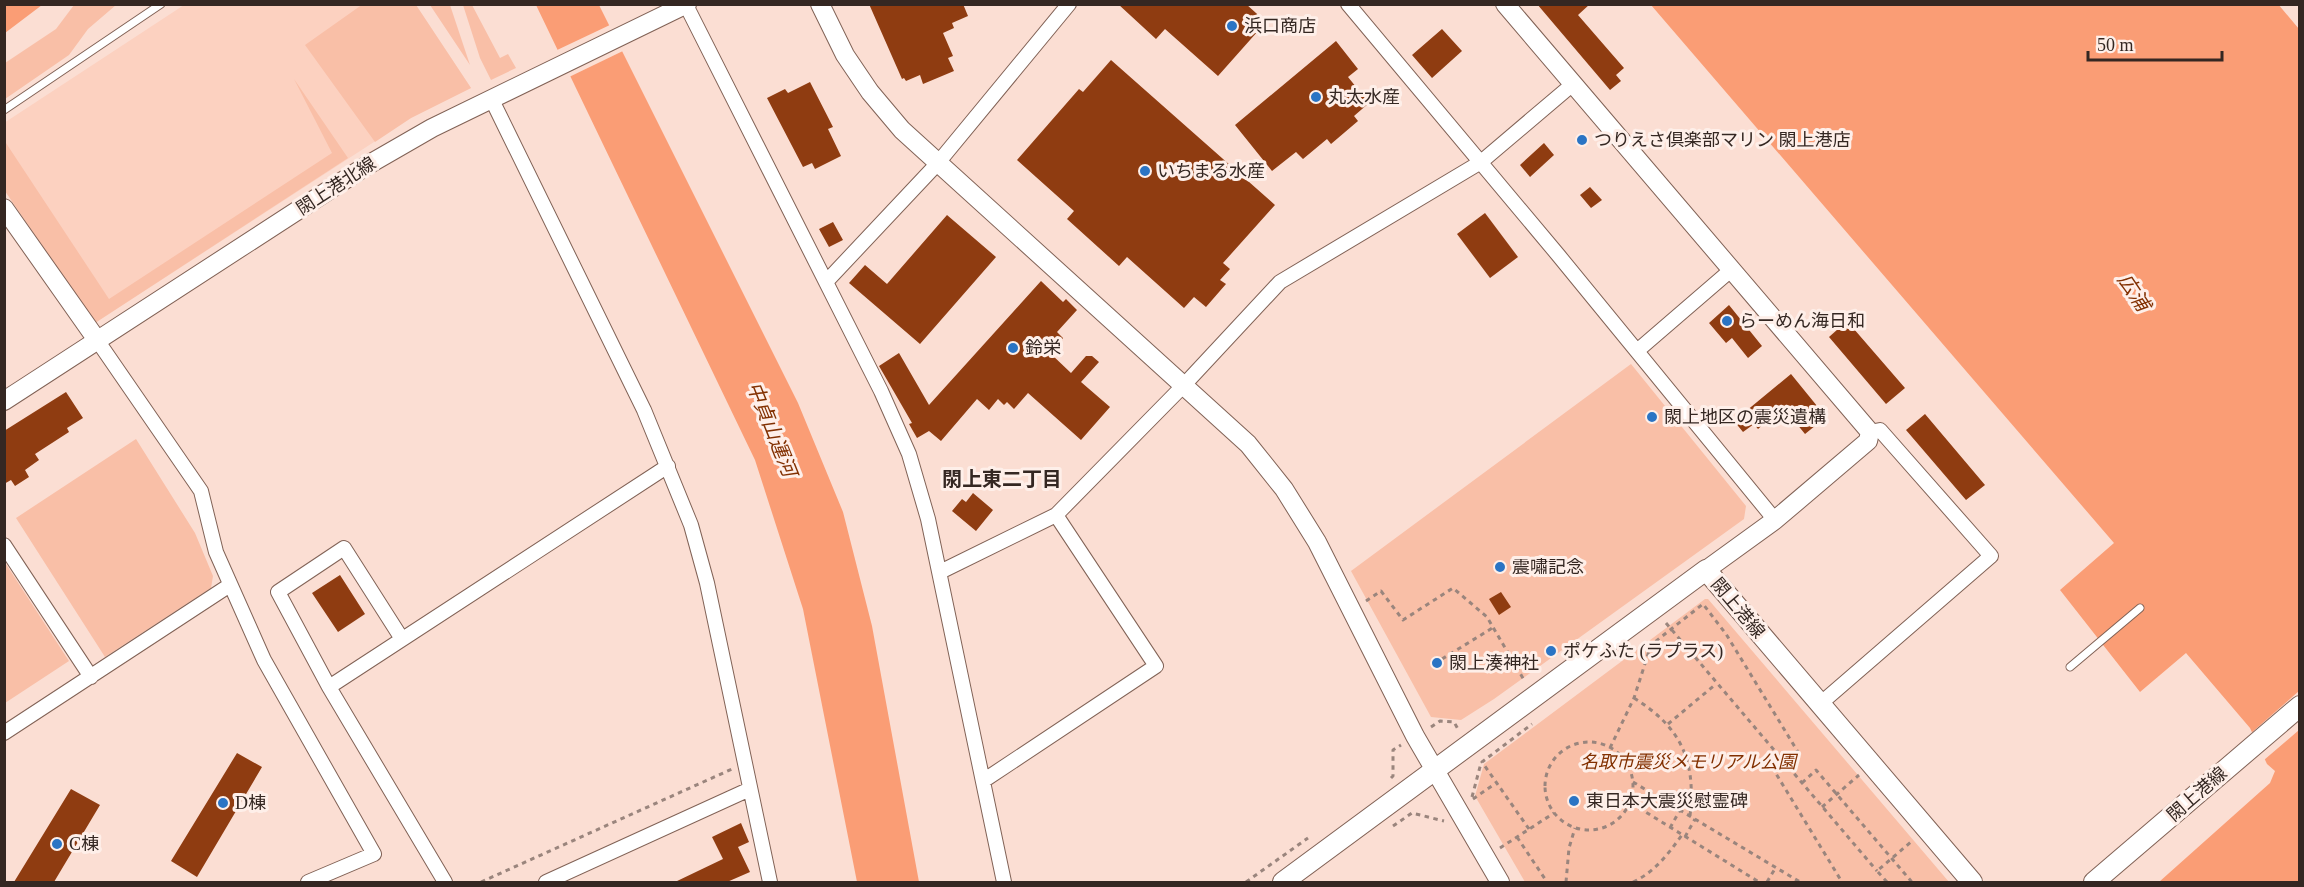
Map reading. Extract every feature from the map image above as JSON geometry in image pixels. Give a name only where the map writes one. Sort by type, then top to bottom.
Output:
[{"type":"main road","name":"閖上港線","points":[[1283,882],[1706,570],[1972,882]]},
{"type":"main road","name":"閖上港線","points":[[2094,882],[2300,706]]},
{"type":"street","points":[[820,4],[845,55],[870,92],[902,130],[1248,444],[1284,489],[1317,542],[1434,770],[1500,882]]},
{"type":"street","points":[[826,282],[937,164],[1069,4]]},
{"type":"street","points":[[1348,4],[1775,520]]},
{"type":"street","points":[[1505,4],[1870,432]]},
{"type":"street","points":[[686,5],[881,391],[909,454],[928,519],[940,572],[1004,882]]},
{"type":"street","name":"閖上港北線","points":[[4,401],[366,166],[432,128],[491,98],[686,5]]},
{"type":"street","points":[[940,572],[1056,516],[1184,385],[1280,282],[1481,162],[1573,84]]},
{"type":"street","points":[[491,98],[644,410],[691,525],[707,583],[770,882]]},
{"type":"street","points":[[4,208],[201,491],[216,552],[264,660],[374,854],[308,882]]},
{"type":"street","points":[[1637,351],[1731,270]]},
{"type":"street","points":[[1820,704],[1992,556],[1880,430],[1870,432]]},
{"type":"street","points":[[1706,570],[1775,520],[1868,441],[1870,432]]},
{"type":"street","points":[[329,687],[668,466]]},
{"type":"street","points":[[983,781],[1156,666],[1056,516]]},
{"type":"street","points":[[4,545],[91,677]]},
{"type":"street","points":[[402,639],[344,549],[278,592],[329,687],[445,882]]},
{"type":"street","points":[[4,733],[230,585]]},
{"type":"street","points":[[546,882],[750,789]]},
{"type":"lane","points":[[4,110],[161,4]]},
{"type":"lane","points":[[2070,667],[2140,608]]},
{"type":"path","points":[[1364,603],[1381,591],[1403,620],[1453,588],[1487,617],[1524,680]]},
{"type":"path","points":[[1611,748],[1634,698],[1651,645],[1703,604],[1726,634],[1798,752],[1775,772],[1842,882]]},
{"type":"path","points":[[1666,623],[1887,882]]},
{"type":"path","points":[[1442,658],[1494,627]]},
{"type":"path","points":[[1668,724],[1716,684]]},
{"type":"path","points":[[1634,698],[1668,724],[1684,750],[1688,760],[1692,789],[1690,816]]},
{"type":"path","points":[[1497,783],[1471,800],[1482,762],[1537,720]]},
{"type":"path","points":[[1429,728],[1440,721],[1454,722],[1459,731]]},
{"type":"path","points":[[1587,742],[1600,743],[1623,757],[1630,769],[1633,782],[1630,803],[1623,814],[1608,826],[1588,831],[1563,822],[1554,813],[1545,788],[1552,762],[1573,745],[1587,742]]},
{"type":"path","points":[[1386,782],[1393,776],[1393,750],[1403,744]]},
{"type":"path","points":[[1478,756],[1529,829]]},
{"type":"path","points":[[481,882],[745,762]]},
{"type":"path","points":[[1802,783],[1816,770],[1910,882]]},
{"type":"path","points":[[1822,807],[1860,773],[1867,782]]},
{"type":"path","points":[[1633,782],[1800,882]]},
{"type":"path","points":[[1630,803],[1760,882]]},
{"type":"path","points":[[1670,828],[1680,810]]},
{"type":"path","points":[[1391,828],[1412,813],[1441,820]]},
{"type":"path","points":[[1500,848],[1554,813]]},
{"type":"path","points":[[1633,882],[1644,878],[1661,863],[1695,819]]},
{"type":"path","points":[[1566,882],[1569,848],[1575,828]]},
{"type":"path","points":[[1246,882],[1315,834]]},
{"type":"path","points":[[1517,837],[1546,882]]},
{"type":"path","points":[[1877,871],[1915,839]]},
{"type":"path","points":[[1767,882],[1776,867]]},
{"type":"path","points":[[1788,882],[1791,877]]},
{"type":"shaded area","points":[[184,5],[416,5],[471,88],[411,118],[95,323],[5,191],[4,123]]},
{"type":"green space","points":[[363,4],[416,5],[471,88],[411,118],[375,142],[305,45]]},
{"type":"green space","points":[[74,5],[116,5],[88,29],[69,55],[5,99],[5,63],[56,29]]},
{"type":"green space","points":[[430,5],[450,5],[470,65]]},
{"type":"green space","points":[[463,5],[472,5],[500,58],[508,54],[516,68],[491,80],[480,58]]},
{"type":"green space","points":[[294,79],[348,158],[95,323],[5,191],[4,140],[109,299],[332,153]]},
{"type":"green space","points":[[1631,364],[1746,506],[1744,519],[1494,699],[1461,720],[1431,717],[1351,571]]},
{"type":"green space","points":[[136,439],[195,533],[213,576],[211,588],[105,657],[16,518]]},
{"type":"green space","points":[[4,561],[69,661],[5,703],[4,703]]},
{"type":"green space","name":"名取市震災メモリアル公園","points":[[1708,599],[1949,882],[1525,882],[1475,796],[1484,764]]},
{"type":"water","points":[[5,4],[42,4],[42,5],[5,33]]},
{"type":"water","name":"広浦","points":[[2278,4],[2299,29],[2299,882],[2159,882],[2270,783],[2275,771],[2267,764],[2250,728],[2186,653],[2140,692],[2060,590],[2114,543],[1651,5]]},
{"type":"water","name":"中貞山運河","points":[[536,5],[599,5],[798,403],[843,512],[872,626],[919,882],[857,882],[803,609],[755,460]]},
{"type":"pier","points":[[612,24],[625,50],[567,78],[555,51]]},
{"type":"pier","points":[[2299,691],[2299,730],[2264,760],[2250,734]]},
{"type":"building","points":[[869,4],[963,4],[968,16],[952,23],[954,28],[943,33],[953,56],[948,58],[954,71],[923,84],[920,75],[906,81],[902,79]]},
{"type":"building","points":[[1118,4],[1246,4],[1266,22],[1218,76],[1165,29],[1156,39]]},
{"type":"building","points":[[1537,4],[1590,4],[1578,15],[1624,68],[1616,75],[1621,81],[1610,90]]},
{"type":"building","points":[[1442,29],[1462,51],[1432,78],[1412,55]]},
{"type":"building","points":[[1336,41],[1358,69],[1348,77],[1369,103],[1354,116],[1358,121],[1331,144],[1327,139],[1303,159],[1296,152],[1272,171],[1235,125]]},
{"type":"building","points":[[1111,60],[1275,205],[1223,263],[1230,269],[1220,280],[1226,284],[1206,307],[1194,297],[1184,308],[1127,257],[1119,266],[1067,219],[1074,211],[1017,160],[1079,89],[1083,92]]},
{"type":"building","points":[[810,82],[833,127],[828,129],[841,156],[815,169],[812,163],[803,167],[767,98],[785,89],[788,93]]},
{"type":"building","points":[[1544,143],[1554,155],[1530,177],[1520,165]]},
{"type":"building","points":[[1590,187],[1602,200],[1591,208],[1580,195]]},
{"type":"building","points":[[1485,213],[1518,257],[1490,278],[1457,234]]},
{"type":"building","points":[[947,215],[996,257],[920,344],[849,283],[865,265],[887,284]]},
{"type":"building","points":[[833,222],[843,240],[829,247],[819,229]]},
{"type":"building","points":[[1041,281],[1063,302],[1066,299],[1077,310],[1057,332],[1063,338],[1050,353],[1071,373],[1086,356],[1092,356],[1099,362],[1081,382],[1110,407],[1081,440],[1028,393],[1014,409],[1007,402],[1004,405],[998,399],[989,410],[977,399],[941,441],[929,431],[917,438],[909,424],[912,423],[879,366],[899,353],[929,405]]},
{"type":"building","points":[[1729,305],[1762,346],[1748,358],[1732,338],[1726,343],[1709,323]]},
{"type":"building","points":[[1847,321],[1905,388],[1886,404],[1829,337]]},
{"type":"building","points":[[1791,374],[1826,417],[1805,434],[1783,407],[1758,429],[1754,424],[1743,432],[1734,421]]},
{"type":"building","points":[[66,392],[83,418],[67,428],[69,432],[35,454],[39,460],[25,470],[29,477],[15,486],[11,480],[4,484],[4,431]]},
{"type":"building","points":[[1925,414],[1985,485],[1966,500],[1906,430]]},
{"type":"building","points":[[973,493],[993,510],[976,531],[952,511],[962,499],[966,502]]},
{"type":"building","points":[[340,575],[365,614],[338,632],[312,593]]},
{"type":"building","points":[[1501,592],[1511,607],[1499,615],[1489,599]]},
{"type":"building","name":"D棟","points":[[237,753],[262,767],[197,877],[171,861]]},
{"type":"building","name":"C棟","points":[[71,789],[100,805],[54,882],[14,882]]},
{"type":"building","points":[[741,823],[749,842],[738,847],[750,872],[727,882],[675,882],[723,859],[712,837]]},
{"type":"place","name":"浜口商店","points":[[1232,26]]},
{"type":"place","name":"丸太水産","points":[[1316,97]]},
{"type":"place","name":"つりえさ倶楽部マリン 閖上港店","points":[[1582,140]]},
{"type":"place","name":"いちまる水産","points":[[1145,171]]},
{"type":"place","name":"らーめん海日和","points":[[1727,321]]},
{"type":"place","name":"鈴栄","points":[[1013,348]]},
{"type":"place","name":"閖上地区の震災遺構","points":[[1652,417]]},
{"type":"place","name":"震嘯記念","points":[[1500,567]]},
{"type":"place","name":"ポケふた (ラプラス)","points":[[1551,651]]},
{"type":"place","name":"閖上湊神社","points":[[1437,663]]},
{"type":"place","name":"東日本大震災慰霊碑","points":[[1574,801]]},
{"type":"place","name":"D棟","points":[[223,803]]},
{"type":"place","name":"C棟","points":[[57,844]]},
{"type":"district","name":"閖上東二丁目","points":[[1002,479]]}]
